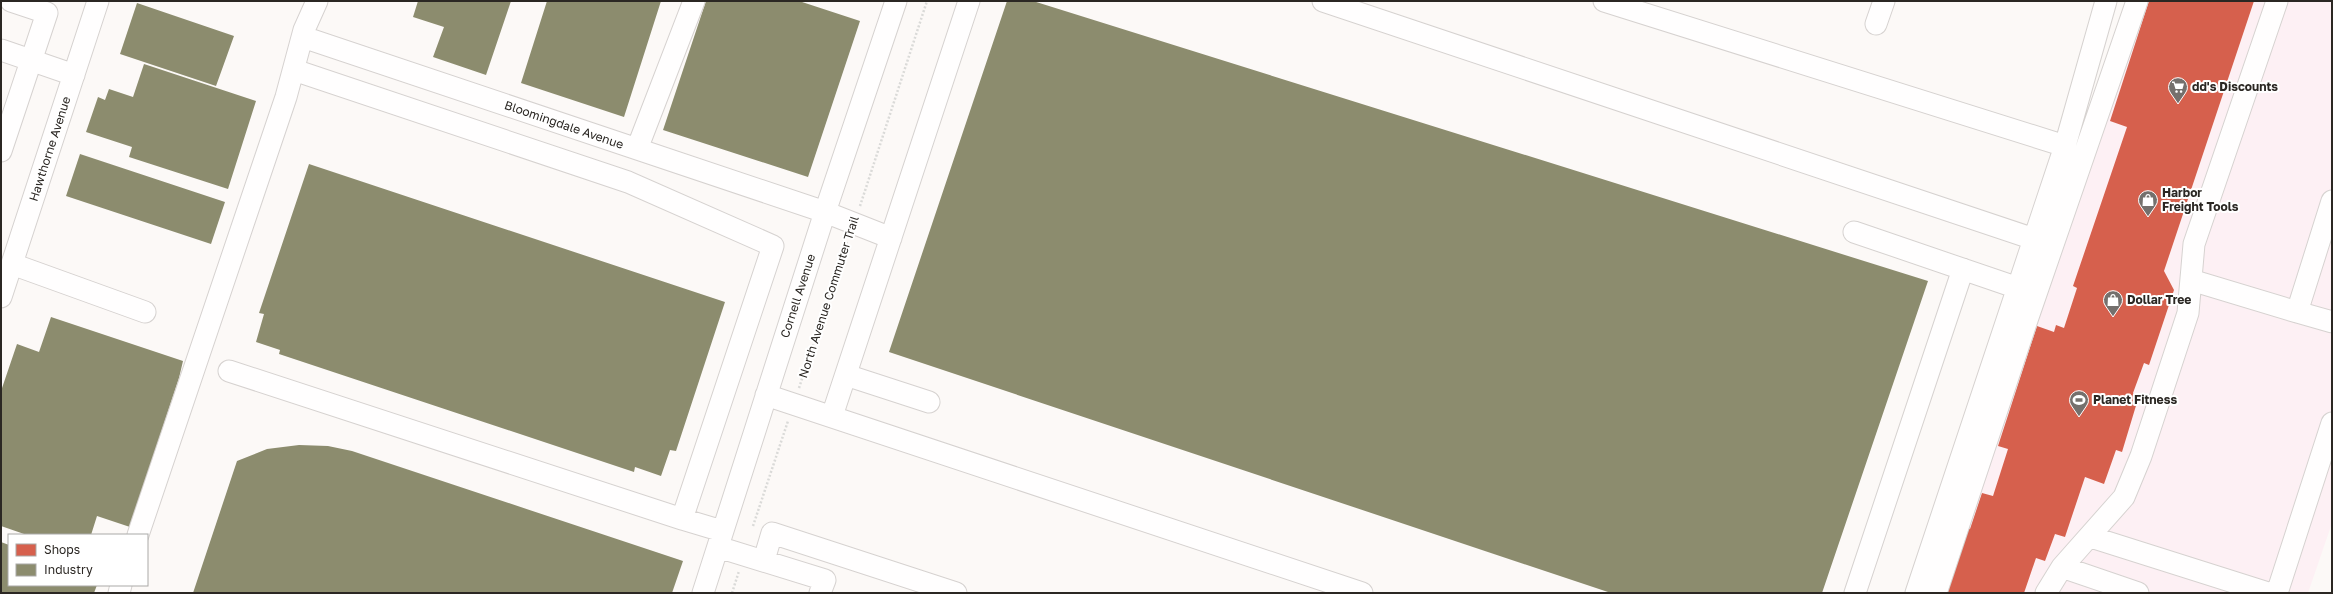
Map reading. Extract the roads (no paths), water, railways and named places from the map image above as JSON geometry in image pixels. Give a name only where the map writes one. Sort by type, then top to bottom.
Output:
[{"type":"street","points":[[1,151],[47,13],[11,1]]},
{"type":"street","name":"Hawthorne Avenue","points":[[1,297],[98,1]]},
{"type":"street","points":[[138,534],[294,70],[303,37],[317,1]]},
{"type":"street","points":[[637,149],[694,1]]},
{"type":"street","name":"Cornell Avenue","points":[[703,593],[825,212],[896,1]]},
{"type":"street","points":[[832,416],[969,1]]},
{"type":"street","points":[[1323,1],[2034,239]]},
{"type":"street","points":[[1604,1],[2065,146]]},
{"type":"street","points":[[1876,24],[1884,1]]},
{"type":"street","points":[[1916,593],[2065,146],[2106,1]]},
{"type":"street","points":[[1936,593],[2026,324],[2137,1]]},
{"type":"street","points":[[2046,593],[2062,567],[2124,497],[2141,456],[2188,313],[2194,244],[2277,1]]},
{"type":"street","name":"Bloomingdale Avenue","points":[[303,37],[825,212],[891,238]]},
{"type":"street","points":[[1,50],[74,74]]},
{"type":"street","points":[[294,70],[628,182],[773,246],[682,519]]},
{"type":"street","points":[[2297,312],[2329,227],[2332,201]]},
{"type":"street","points":[[1854,232],[2018,288]]},
{"type":"street","points":[[12,264],[145,312]]},
{"type":"street","points":[[1855,593],[1963,269]]},
{"type":"street","points":[[2191,280],[2332,322]]},
{"type":"street","points":[[229,371],[682,519],[754,558],[825,580],[820,593]]},
{"type":"street","points":[[846,374],[929,402]]},
{"type":"street","points":[[766,395],[1362,593]]},
{"type":"street","points":[[2277,593],[2332,423]]},
{"type":"street","points":[[754,558],[772,533],[956,593]]},
{"type":"street","points":[[2091,536],[2268,593]]},
{"type":"street","points":[[2062,567],[2138,593]]},
{"type":"place","name":"dd's Discounts","points":[[2178,104]]},
{"type":"place","name":"Harbor Freight Tools","points":[[2148,217]]},
{"type":"place","name":"Dollar Tree","points":[[2113,317]]},
{"type":"place","name":"Planet Fitness","points":[[2079,417]]}]
